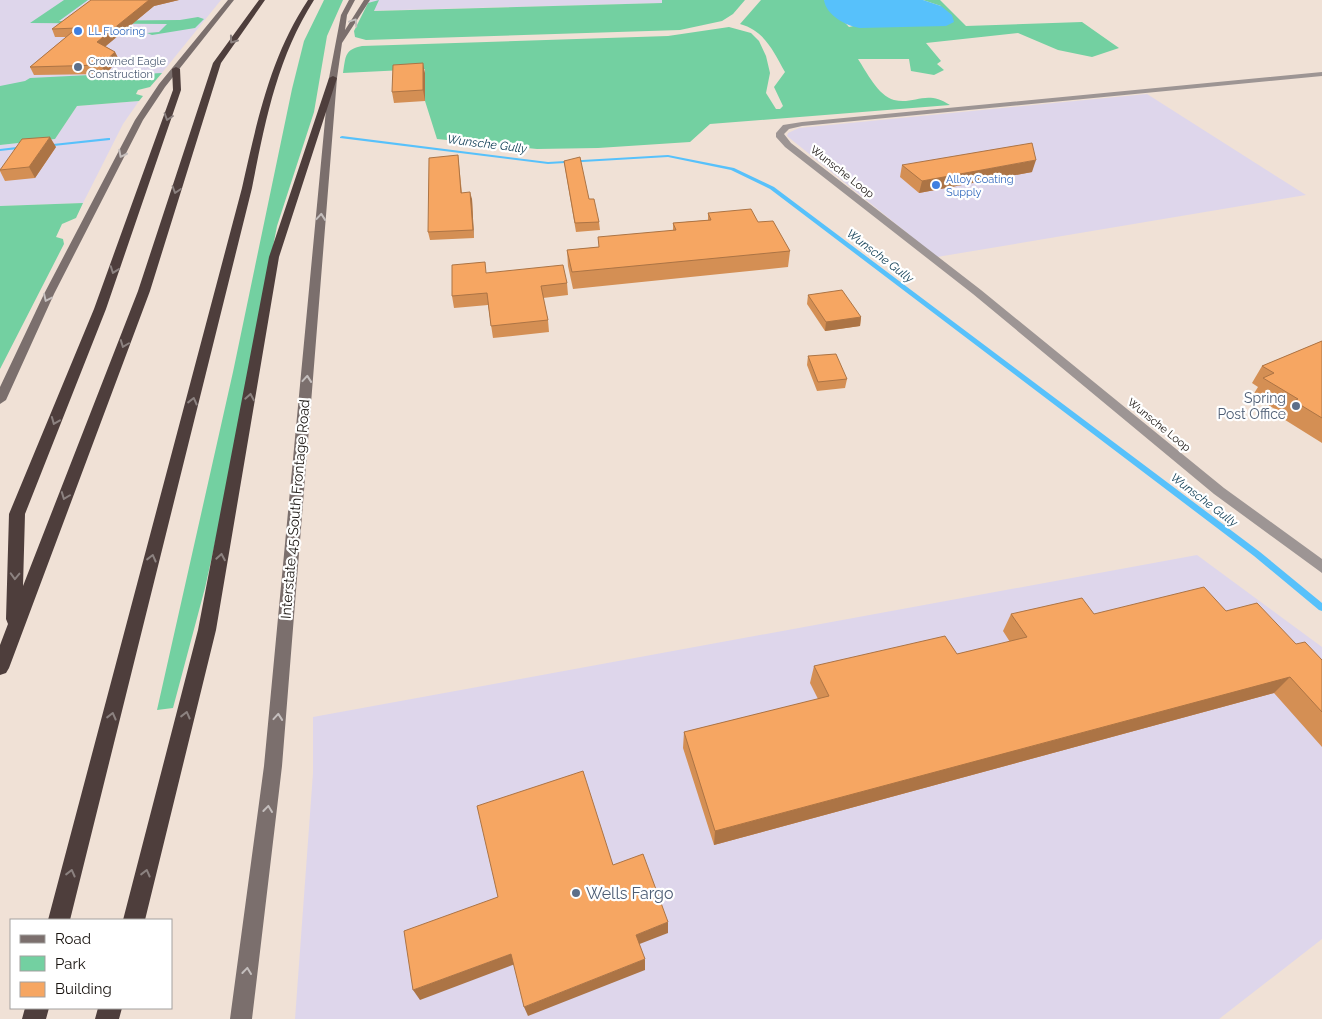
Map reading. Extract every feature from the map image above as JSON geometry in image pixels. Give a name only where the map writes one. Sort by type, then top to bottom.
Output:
[{"type":"highway","points":[[0,668],[144,291],[217,63],[262,0]]},
{"type":"highway","points":[[59,919],[247,188],[270,84],[301,14],[312,0]]},
{"type":"highway","points":[[14,630],[17,514],[93,326],[151,166],[177,90],[176,69]]},
{"type":"highway","points":[[134,919],[207,630],[274,256],[333,78]]},
{"type":"main road","points":[[0,400],[49,294],[139,120],[176,69],[231,0]]},
{"type":"main road","name":"Interstate 45 South Frontage Road","points":[[241,1019],[274,766],[333,78],[344,15],[352,0]]},
{"type":"main road","points":[[339,43],[367,0]]},
{"type":"street","name":"Wunsche Loop","points":[[1322,74],[802,124],[786,127],[780,133],[780,137],[788,145],[977,292],[1219,491],[1322,567]]},
{"type":"shaded area","points":[[0,0],[221,0],[161,74],[0,90]]},
{"type":"shaded area","points":[[370,0],[662,0],[663,3],[364,11]]},
{"type":"shaded area","points":[[1147,94],[1306,195],[937,257],[787,136],[788,133],[799,128]]},
{"type":"shaded area","points":[[139,101],[123,124],[83,203],[0,206],[0,145],[55,139],[77,106]]},
{"type":"shaded area","points":[[1197,555],[1322,647],[1322,939],[1219,1019],[295,1019],[313,773],[313,717]]},
{"type":"green space","points":[[64,0],[88,0],[59,21],[180,20],[198,17],[204,19],[195,28],[152,35],[147,33],[159,32],[167,24],[30,23]]},
{"type":"green space","points":[[324,0],[343,0],[327,36],[314,112],[277,226],[223,507],[205,588],[173,708],[157,710],[233,372],[292,89],[304,41]]},
{"type":"green space","points":[[379,0],[374,11],[662,3],[662,0],[745,0],[733,14],[722,21],[680,30],[366,40],[355,37],[354,31],[368,3]]},
{"type":"green space","points":[[761,0],[824,0],[849,27],[941,6],[923,0],[940,0],[966,26],[1082,22],[1119,48],[1092,57],[1058,50],[1018,33],[926,43],[941,61],[937,64],[944,70],[934,75],[911,71],[909,59],[858,59],[873,82],[888,98],[908,101],[934,98],[950,105],[710,124],[690,142],[598,148],[537,149],[437,139],[425,101],[425,69],[343,73],[349,52],[362,46],[668,36],[729,27],[751,33],[759,41],[766,56],[770,73],[766,93],[776,109],[780,109],[783,106],[774,87],[785,72],[772,49],[762,37],[749,27],[740,24]]},
{"type":"green space","points":[[113,71],[121,71],[120,75],[162,73],[150,87],[138,90],[136,94],[143,96],[139,101],[77,106],[55,139],[0,145],[0,86],[25,81],[30,78],[110,74]]},
{"type":"green space","points":[[83,203],[76,218],[62,224],[56,237],[63,239],[64,244],[0,369],[0,206]]},
{"type":"water","points":[[824,0],[923,0],[941,6],[952,15],[954,22],[946,26],[860,28],[837,19],[828,10]]},
{"type":"building","points":[[91,0],[149,0],[97,42],[115,52],[101,65],[30,67],[77,28],[52,29]]},
{"type":"building","points":[[423,63],[423,90],[392,92],[393,65]]},
{"type":"building","points":[[50,137],[29,167],[0,170],[22,139]]},
{"type":"building","points":[[1032,143],[1036,160],[922,181],[902,165]]},
{"type":"building","points":[[458,155],[461,193],[470,192],[473,230],[428,232],[429,158]]},
{"type":"building","points":[[580,157],[589,199],[594,199],[599,222],[575,223],[564,161]]},
{"type":"building","points":[[751,209],[758,222],[773,221],[790,251],[572,272],[567,250],[599,247],[598,237],[676,230],[673,223],[711,220],[708,213]]},
{"type":"building","points":[[485,262],[486,273],[563,265],[567,283],[541,286],[548,320],[491,326],[487,293],[452,296],[452,265]]},
{"type":"building","points":[[842,290],[861,317],[826,322],[808,295]]},
{"type":"building","points":[[1322,341],[1322,418],[1294,401],[1298,399],[1263,378],[1274,373],[1262,366]]},
{"type":"building","points":[[836,354],[847,379],[818,382],[808,356]]},
{"type":"building","points":[[1204,587],[1226,611],[1257,603],[1296,644],[1305,642],[1322,660],[1322,712],[1290,677],[715,831],[684,732],[829,696],[814,666],[945,636],[957,654],[1027,637],[1011,614],[1082,598],[1094,614]]},
{"type":"building","name":"Wells Fargo","points":[[583,771],[613,865],[643,854],[668,922],[636,935],[645,959],[524,1007],[511,954],[413,990],[404,931],[498,897],[477,806]]},
{"type":"waterway","name":"Wunsche Gully","points":[[342,137],[548,163],[668,156],[732,169],[772,188],[1257,554],[1322,608]]},
{"type":"waterway","name":"Wunsche Gully","points":[[44,146],[108,139]]},
{"type":"waterway","name":"Wunsche Gully","points":[[0,150],[25,147]]},
{"type":"place","name":"LL Flooring","points":[[78,31]]},
{"type":"place","name":"Crowned Eagle Construction","points":[[78,67]]},
{"type":"place","name":"Alloy Coating Supply","points":[[936,185]]},
{"type":"place","name":"Spring Post Office","points":[[1296,406]]},
{"type":"place","name":"Wells Fargo","points":[[576,893]]}]
